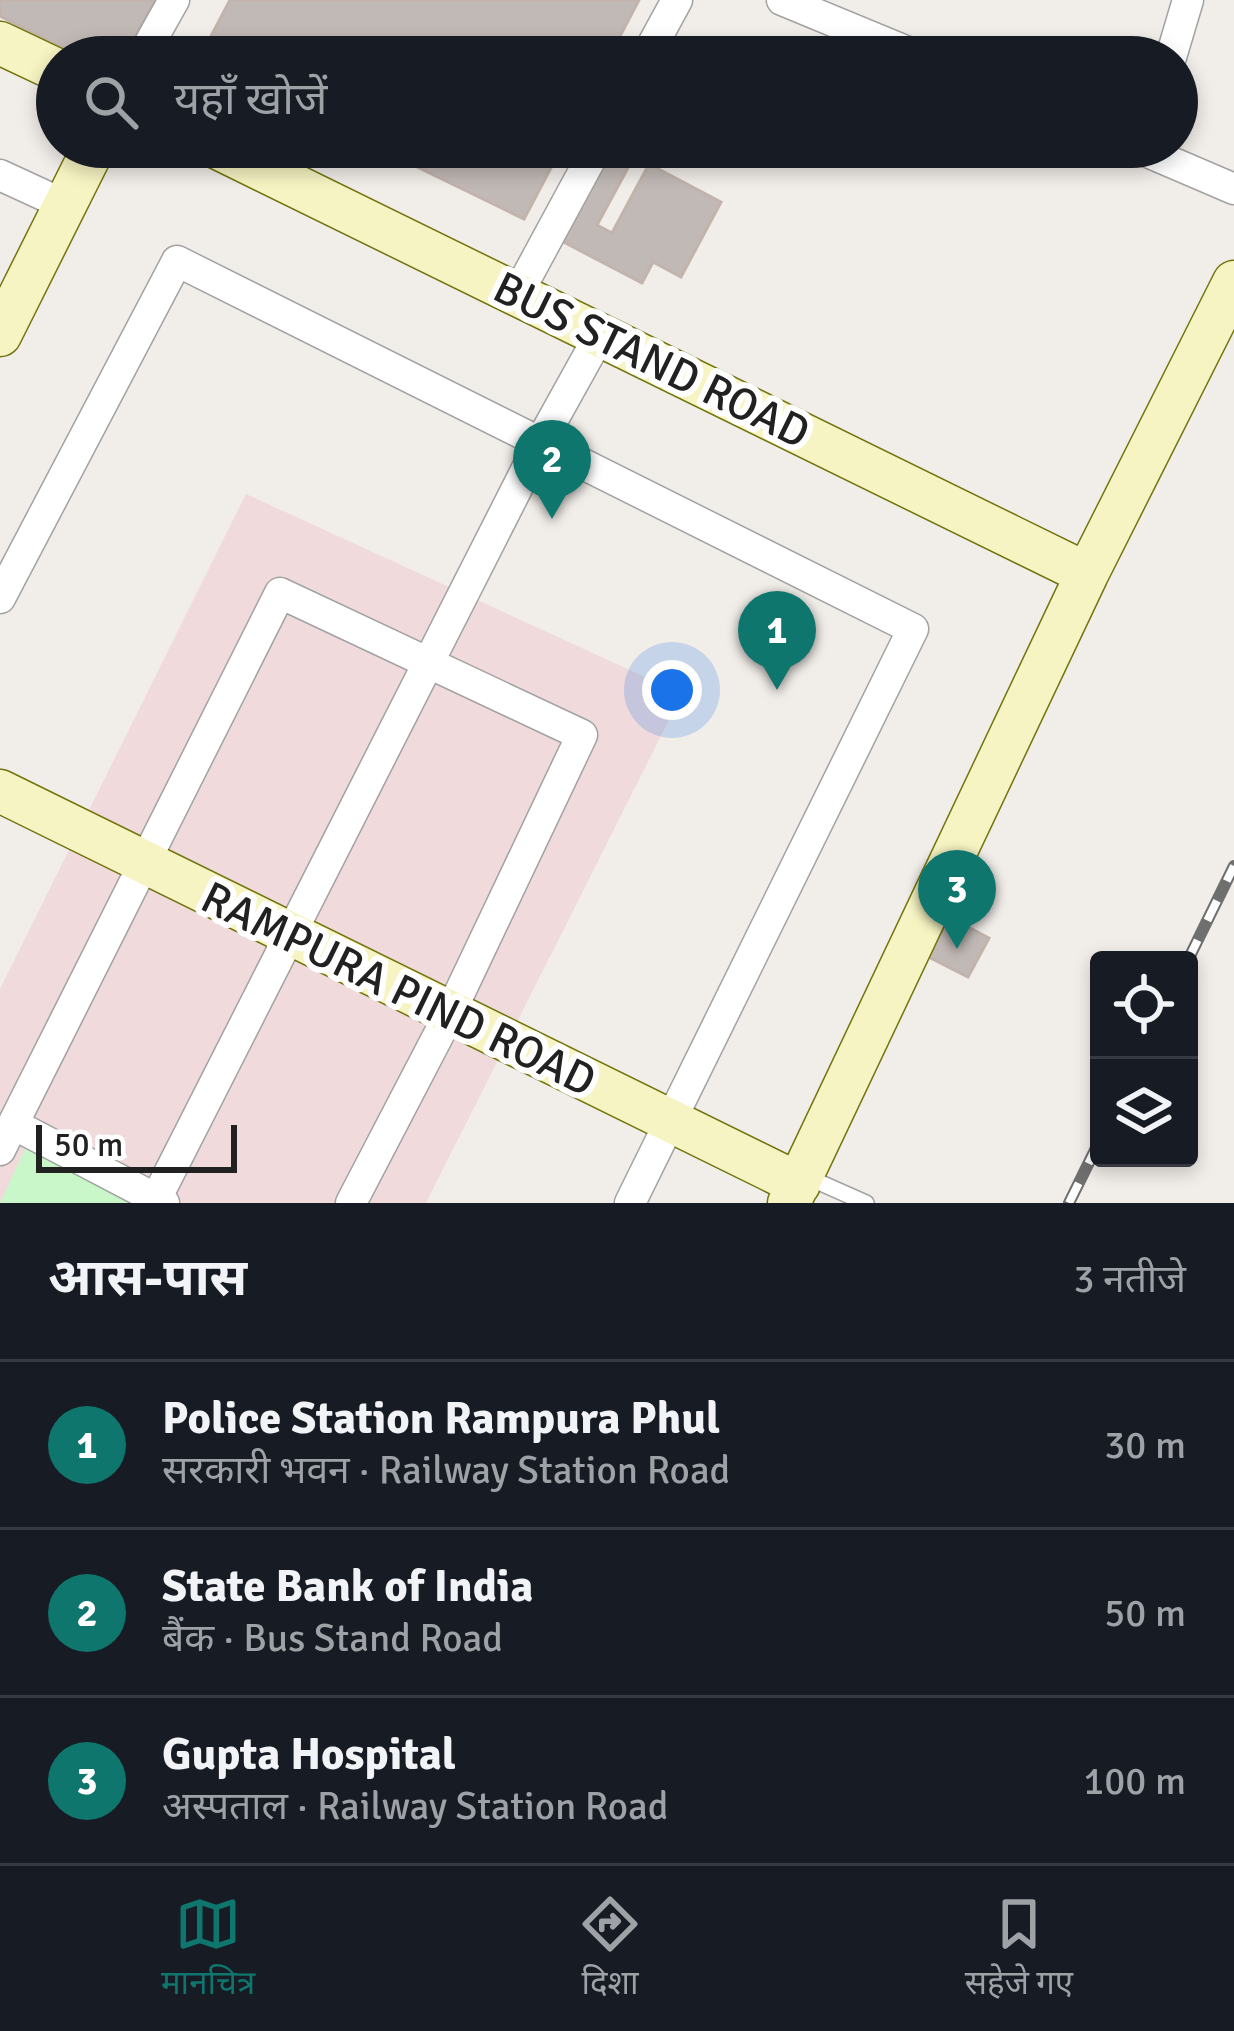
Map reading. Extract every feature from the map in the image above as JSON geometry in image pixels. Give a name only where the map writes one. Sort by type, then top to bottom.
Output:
[{"type":"street","points":[[154,36],[174,0]]},
{"type":"street","points":[[657,36],[677,0]]},
{"type":"street","points":[[782,0],[869,36]]},
{"type":"street","points":[[1174,36],[1179,2]]},
{"type":"street","points":[[0,43],[36,60]]},
{"type":"street","points":[[0,335],[84,168]]},
{"type":"street","name":"BUS STAND ROAD","points":[[259,168],[1087,574]]},
{"type":"street","points":[[518,293],[586,168]]},
{"type":"street","points":[[1184,168],[1234,190]]},
{"type":"street","points":[[0,175],[65,205]]},
{"type":"street","points":[[0,598],[177,261],[913,629],[630,1203]]},
{"type":"street","points":[[801,1192],[1087,574],[1234,282]]},
{"type":"street","points":[[350,1203],[450,1013],[582,735],[430,662],[280,593],[8,1137],[159,1201],[292,935],[430,662],[541,441],[601,333]]},
{"type":"street","name":"RAMPURA PIND ROAD","points":[[0,791],[671,1122],[801,1192]]},
{"type":"lane","points":[[801,1192],[866,1203]]},
{"type":"shaded area","points":[[246,494],[682,694],[426,1203],[0,1203],[0,989]]},
{"type":"green space","points":[[29,1140],[150,1203],[0,1203]]},
{"type":"building","points":[[0,0],[155,0],[135,36],[40,36],[0,16]]},
{"type":"building","points":[[230,0],[639,0],[620,36],[211,36]]},
{"type":"building","points":[[419,168],[551,168],[524,219]]},
{"type":"building","points":[[592,168],[628,168],[597,225],[612,233],[647,168],[657,168],[721,202],[681,277],[653,262],[642,283],[554,237]]},
{"type":"building","points":[[938,911],[989,938],[968,977],[917,951]]},
{"type":"railway","points":[[1192,951],[1234,866]]},
{"type":"railway","points":[[1069,1203],[1090,1160]]},
{"type":"place","name":"State Bank of India","points":[[552,519]]},
{"type":"place","name":"Police Station Rampura Phul","points":[[777,690]]},
{"type":"place","name":"Gupta Hospital","points":[[957,949]]}]
